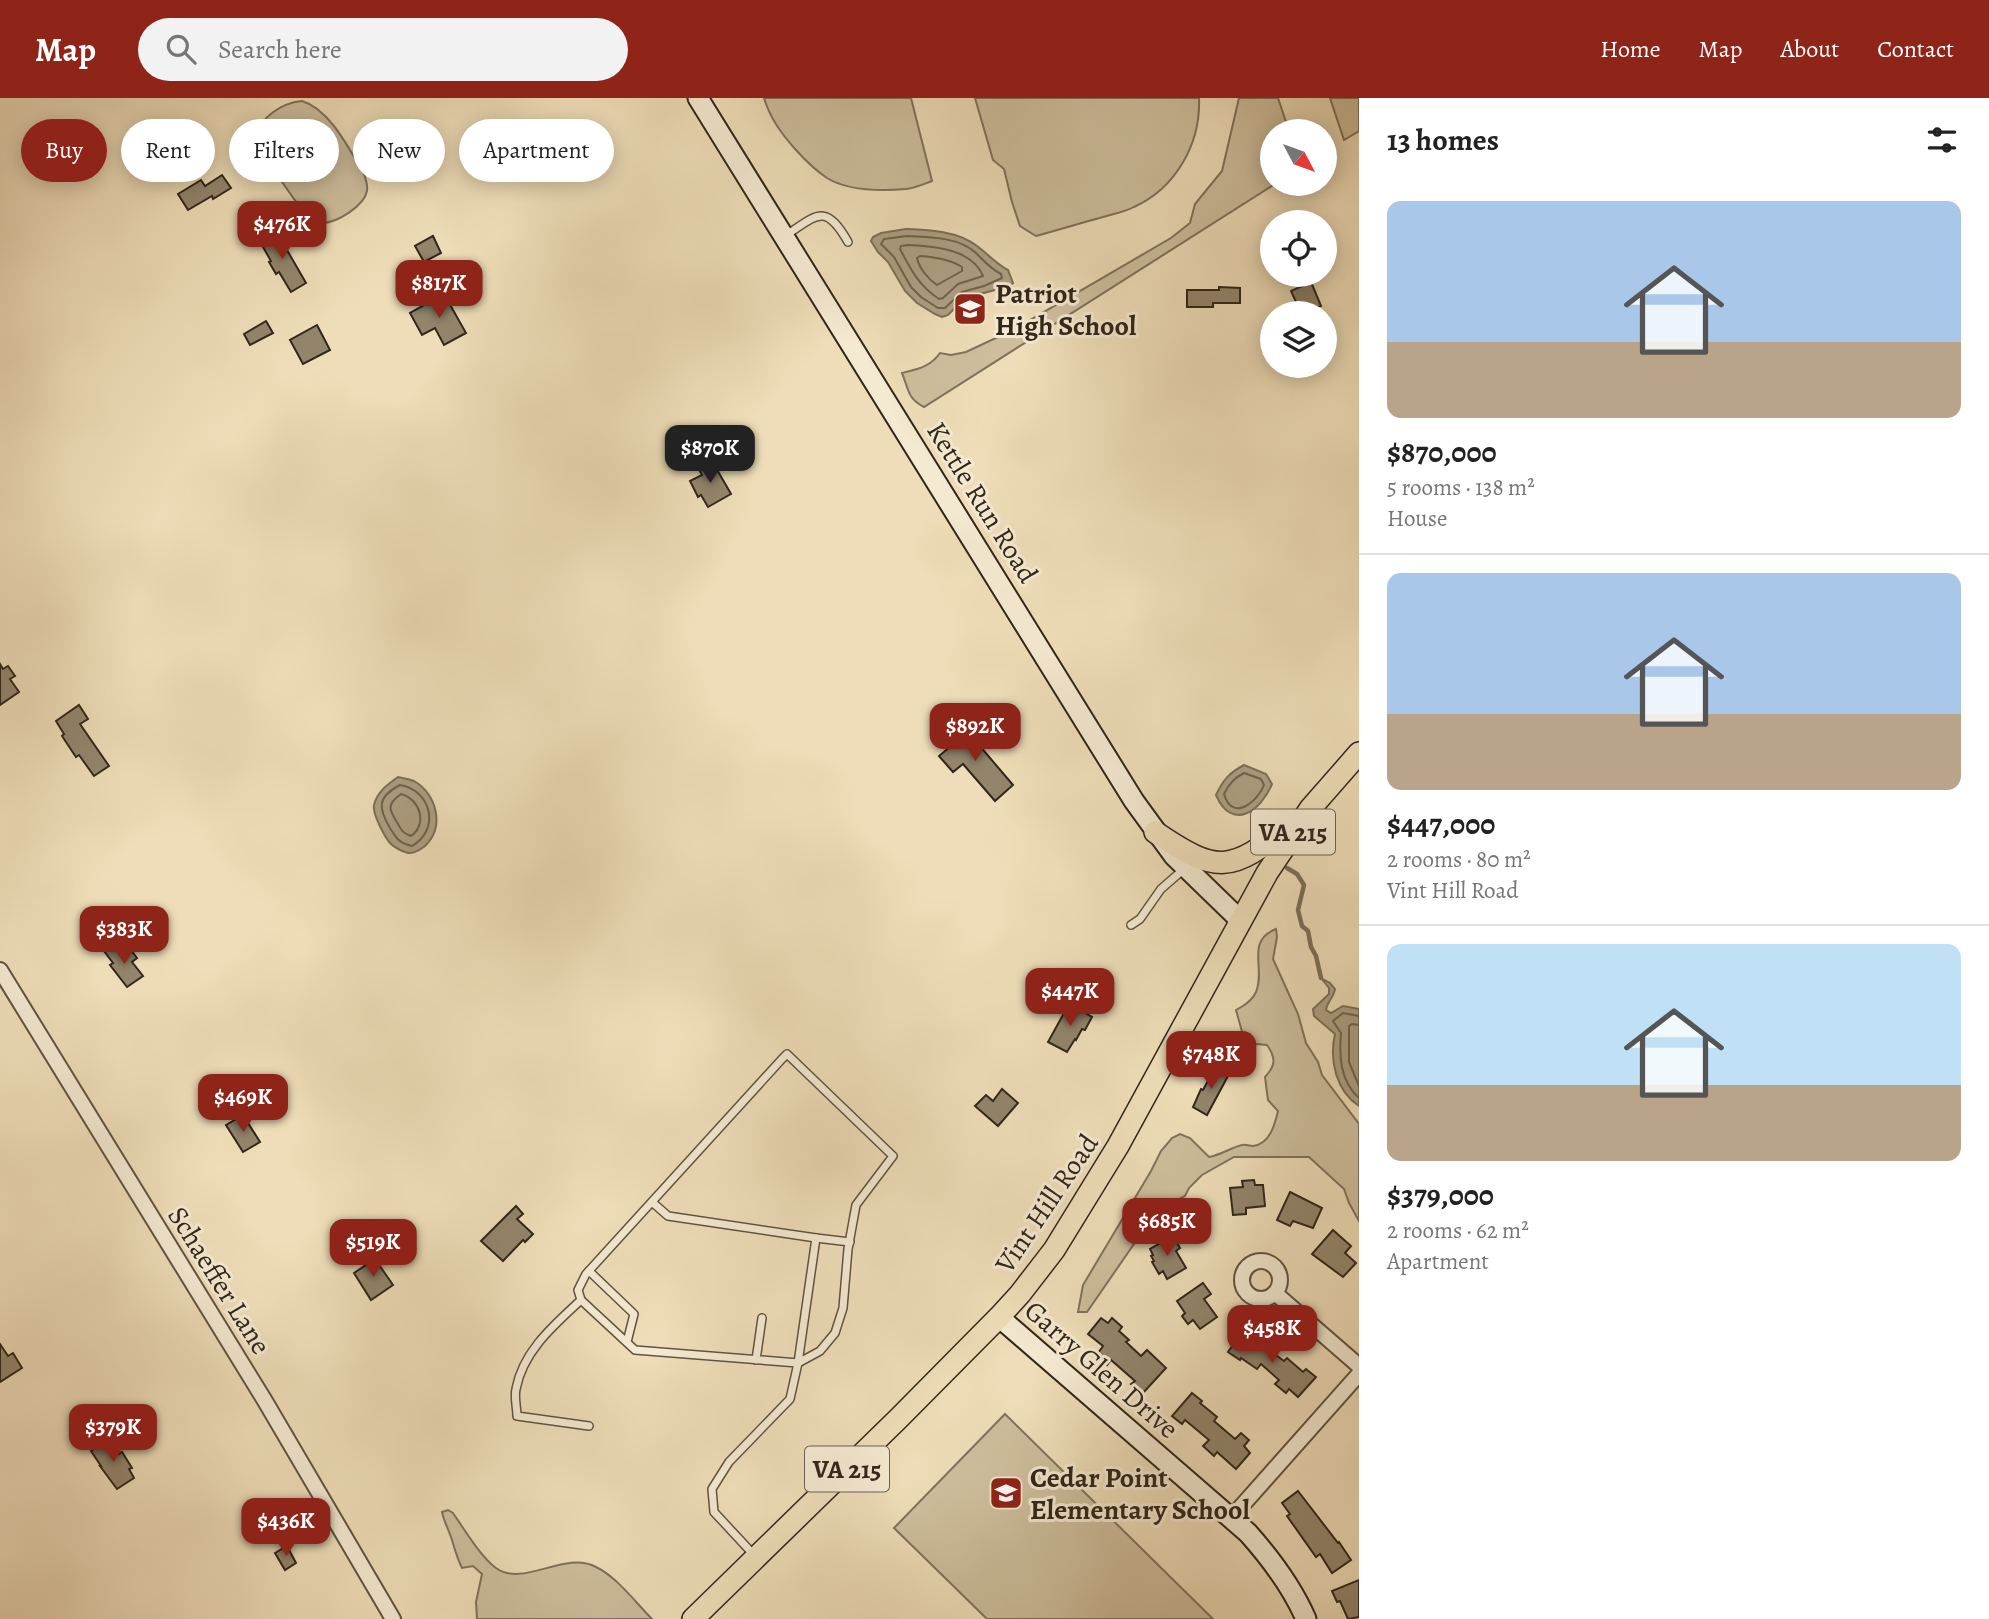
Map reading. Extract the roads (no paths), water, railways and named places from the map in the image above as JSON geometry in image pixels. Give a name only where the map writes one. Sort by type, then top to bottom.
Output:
[{"type":"main road","name":"Vint Hill Road","points":[[694,1619],[999,1317],[1054,1250],[1118,1146],[1279,852],[1310,809],[1359,752]]},
{"type":"main road","points":[[1155,832],[1197,858],[1214,862],[1232,861],[1252,854],[1310,809]]},
{"type":"street","name":"Kettle Run Road","points":[[698,98],[1155,832],[1185,868],[1240,920]]},
{"type":"street","name":"Schaeffer Lane","points":[[0,970],[265,1401],[393,1619]]},
{"type":"street","points":[[1275,1293],[1359,1366]]},
{"type":"street","name":"Garry Glen Drive","points":[[999,1317],[1248,1533],[1279,1571],[1300,1604],[1306,1619]]},
{"type":"street","points":[[1231,1518],[1359,1374]]},
{"type":"lane","points":[[784,237],[811,219],[822,216],[836,223],[848,242]]},
{"type":"lane","points":[[1131,925],[1140,919],[1161,889],[1185,868]]},
{"type":"lane","points":[[787,1054],[893,1156],[856,1205],[849,1242],[844,1308],[835,1333],[820,1351],[798,1363],[635,1350],[581,1300],[578,1290],[589,1270],[652,1202],[787,1054]]},
{"type":"lane","points":[[652,1202],[668,1216],[849,1242]]},
{"type":"lane","points":[[757,1558],[714,1512],[712,1489],[729,1462],[790,1399],[798,1363],[816,1238]]},
{"type":"lane","points":[[589,1270],[634,1314],[627,1342]]},
{"type":"lane","points":[[581,1300],[554,1325],[525,1360],[515,1391],[517,1416],[589,1426]]},
{"type":"lane","points":[[756,1360],[762,1318]]},
{"type":"water","points":[[906,229],[943,232],[969,241],[1008,270],[1013,283],[965,298],[948,315],[942,317],[935,314],[917,303],[905,291],[888,262],[871,241],[881,233]]},
{"type":"water","points":[[1244,765],[1266,774],[1272,784],[1254,809],[1238,815],[1230,813],[1216,795],[1227,777]]},
{"type":"water","points":[[398,777],[414,781],[422,787],[436,811],[435,830],[431,838],[425,846],[412,853],[391,844],[374,809],[380,792]]},
{"type":"water","points":[[1321,978],[1335,989],[1326,1010],[1331,1013],[1343,1006],[1359,1009],[1359,1106],[1345,1092],[1336,1074],[1333,1054],[1335,1034],[1314,1016],[1313,1009],[1329,994],[1329,988]]},
{"type":"waterway","points":[[1287,868],[1297,874],[1304,885],[1298,910],[1302,926],[1308,931],[1321,978]]},
{"type":"place","name":"Patriot High School","points":[[970,309]]},
{"type":"place","name":"Cedar Point Elementary School","points":[[1006,1493]]}]
